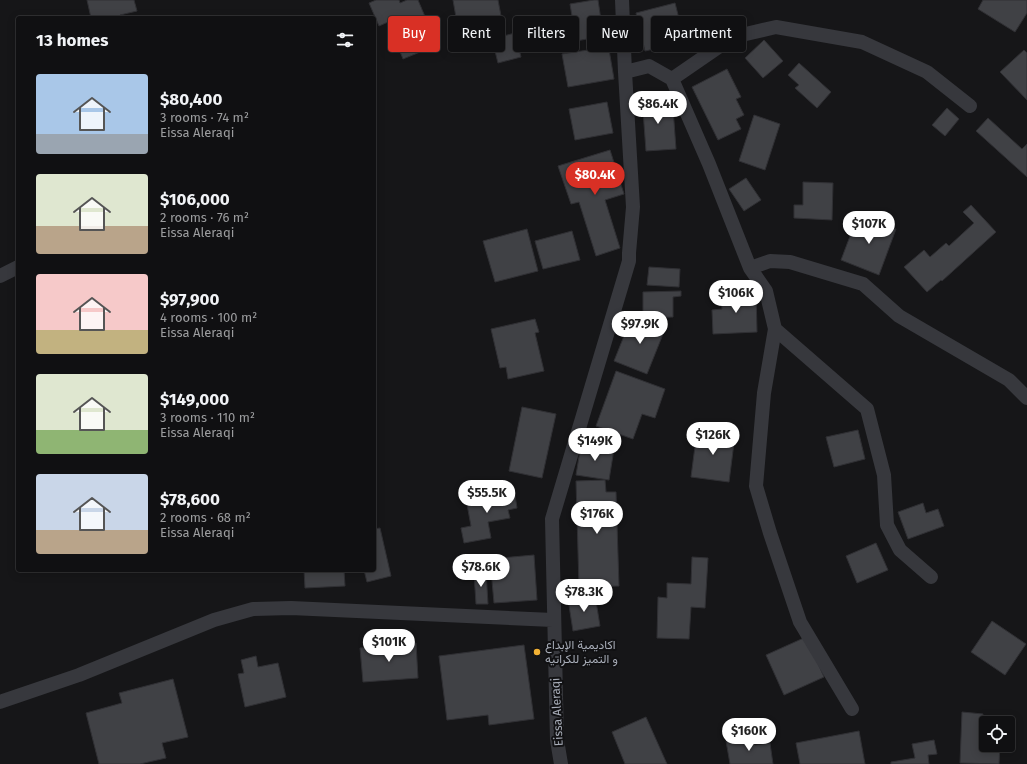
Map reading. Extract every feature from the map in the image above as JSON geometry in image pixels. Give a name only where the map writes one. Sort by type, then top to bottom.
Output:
[{"type":"street","name":"Eissa Aleraqi","points":[[561,764],[557,740],[553,620],[552,519],[629,261],[633,207],[622,0]]},
{"type":"street","points":[[672,79],[733,37],[776,28],[862,42],[927,72],[970,106]]},
{"type":"street","points":[[625,72],[649,66],[672,79],[709,164],[750,268],[766,291],[775,329],[764,393],[756,486],[800,622],[852,709]]},
{"type":"street","points":[[750,268],[770,261],[790,262],[863,284],[899,316],[1009,380],[1027,398]]},
{"type":"street","points":[[0,276],[16,268]]},
{"type":"street","points":[[775,329],[867,409],[884,475],[887,525],[900,550],[931,577]]},
{"type":"street","points":[[0,702],[78,674],[214,620],[253,610],[291,608],[553,620]]},
{"type":"building","points":[[87,0],[134,0],[137,11],[120,16],[91,16]]},
{"type":"building","points":[[376,0],[399,0],[400,3],[407,0],[418,0],[425,16],[388,16],[388,22],[379,26],[376,16],[369,3]]},
{"type":"building","points":[[453,0],[498,0],[501,16],[456,16]]},
{"type":"building","points":[[598,0],[600,16],[587,16],[587,39],[579,40],[579,16],[572,16],[570,4]]},
{"type":"building","points":[[983,0],[1027,0],[1027,13],[1015,32],[978,9]]},
{"type":"building","points":[[675,3],[678,16],[651,16],[651,50],[645,51],[643,43],[643,16],[637,16],[636,13]]},
{"type":"building","points":[[513,34],[513,52],[520,52],[521,57],[498,63],[495,52],[505,52],[505,36]]},
{"type":"building","points":[[764,40],[783,61],[763,78],[745,58]]},
{"type":"building","points":[[587,50],[587,52],[609,52],[614,79],[568,87],[562,54]]},
{"type":"building","points":[[1024,50],[1027,53],[1027,100],[1000,72]]},
{"type":"building","points":[[400,52],[420,52],[403,59]]},
{"type":"building","points":[[799,63],[831,92],[817,108],[795,88],[799,85],[788,75]]},
{"type":"building","points":[[727,69],[741,97],[736,99],[744,115],[736,119],[741,129],[718,140],[692,87]]},
{"type":"building","points":[[664,96],[665,109],[673,108],[676,149],[646,151],[642,97]]},
{"type":"building","points":[[607,102],[613,133],[575,140],[569,109]]},
{"type":"building","points":[[947,108],[959,119],[945,136],[932,125]]},
{"type":"building","points":[[754,115],[780,124],[765,170],[739,161]]},
{"type":"building","points":[[988,118],[1022,149],[1027,144],[1027,177],[976,131]]},
{"type":"building","points":[[610,150],[624,194],[605,200],[620,248],[596,256],[579,202],[571,204],[558,166]]},
{"type":"building","points":[[746,178],[761,200],[744,211],[729,189]]},
{"type":"building","points":[[803,182],[833,183],[832,220],[794,218],[794,205],[803,205]]},
{"type":"building","points":[[971,205],[996,232],[942,281],[941,280],[927,292],[904,267],[924,250],[930,257],[946,243],[949,246],[974,223],[963,212]]},
{"type":"building","points":[[858,215],[896,229],[879,275],[841,260]]},
{"type":"building","points":[[527,229],[538,271],[495,282],[483,241]]},
{"type":"building","points":[[572,231],[580,260],[543,269],[535,241]]},
{"type":"building","points":[[649,267],[680,269],[679,287],[647,285]]},
{"type":"building","points":[[681,291],[681,296],[673,297],[673,317],[643,318],[643,292]]},
{"type":"building","points":[[756,292],[757,332],[713,334],[712,310],[722,309],[721,294]]},
{"type":"building","points":[[632,316],[665,329],[647,374],[614,361]]},
{"type":"building","points":[[535,319],[539,332],[535,333],[544,371],[508,379],[506,367],[500,368],[491,329]]},
{"type":"building","points":[[616,371],[665,389],[655,418],[642,414],[633,439],[596,426]]},
{"type":"building","points":[[522,407],[556,414],[542,478],[509,471]]},
{"type":"building","points":[[858,430],[865,459],[834,467],[826,437]]},
{"type":"building","points":[[697,431],[735,435],[729,482],[691,477]]},
{"type":"building","points":[[581,445],[614,449],[609,480],[576,475]]},
{"type":"building","points":[[605,480],[606,492],[616,492],[619,586],[579,587],[576,481]]},
{"type":"building","points":[[514,489],[517,508],[508,510],[510,518],[488,522],[491,538],[464,543],[461,528],[471,526],[466,499]]},
{"type":"building","points":[[923,503],[926,513],[938,509],[944,526],[908,539],[898,512]]},
{"type":"building","points":[[380,528],[391,576],[367,582],[364,572],[376,572],[376,529]]},
{"type":"building","points":[[876,543],[888,570],[857,583],[846,556]]},
{"type":"building","points":[[534,555],[537,600],[494,603],[490,559]]},
{"type":"building","points":[[692,557],[708,558],[705,608],[691,607],[689,639],[657,638],[658,597],[667,598],[667,583],[691,584]]},
{"type":"building","points":[[304,572],[344,572],[345,586],[305,588]]},
{"type":"building","points":[[486,572],[488,604],[476,604],[474,573]]},
{"type":"building","points":[[595,595],[600,626],[573,631],[568,599]]},
{"type":"building","points":[[992,621],[1026,644],[1005,675],[971,652]]},
{"type":"building","points":[[806,637],[824,677],[784,695],[766,655]]},
{"type":"building","points":[[416,643],[418,678],[363,682],[360,648]]},
{"type":"building","points":[[524,645],[534,719],[489,725],[488,715],[447,720],[439,656]]},
{"type":"building","points":[[256,656],[258,667],[278,663],[286,697],[245,707],[238,674],[244,673],[241,660]]},
{"type":"building","points":[[173,679],[188,737],[162,743],[166,758],[140,764],[99,764],[86,713],[122,703],[119,693]]},
{"type":"building","points":[[962,712],[983,714],[983,716],[979,716],[979,752],[1000,752],[999,764],[960,763]]},
{"type":"building","points":[[646,717],[667,764],[625,764],[612,732]]},
{"type":"building","points":[[859,731],[865,764],[800,764],[796,743]]},
{"type":"building","points":[[754,736],[755,745],[770,743],[773,764],[730,764],[726,741]]},
{"type":"building","points":[[934,740],[937,754],[928,755],[929,764],[891,764],[891,762],[915,758],[912,744]]},
{"type":"place","name":"اكاديمية الإبداع و التميز للكراتيه","points":[[537,652]]}]
